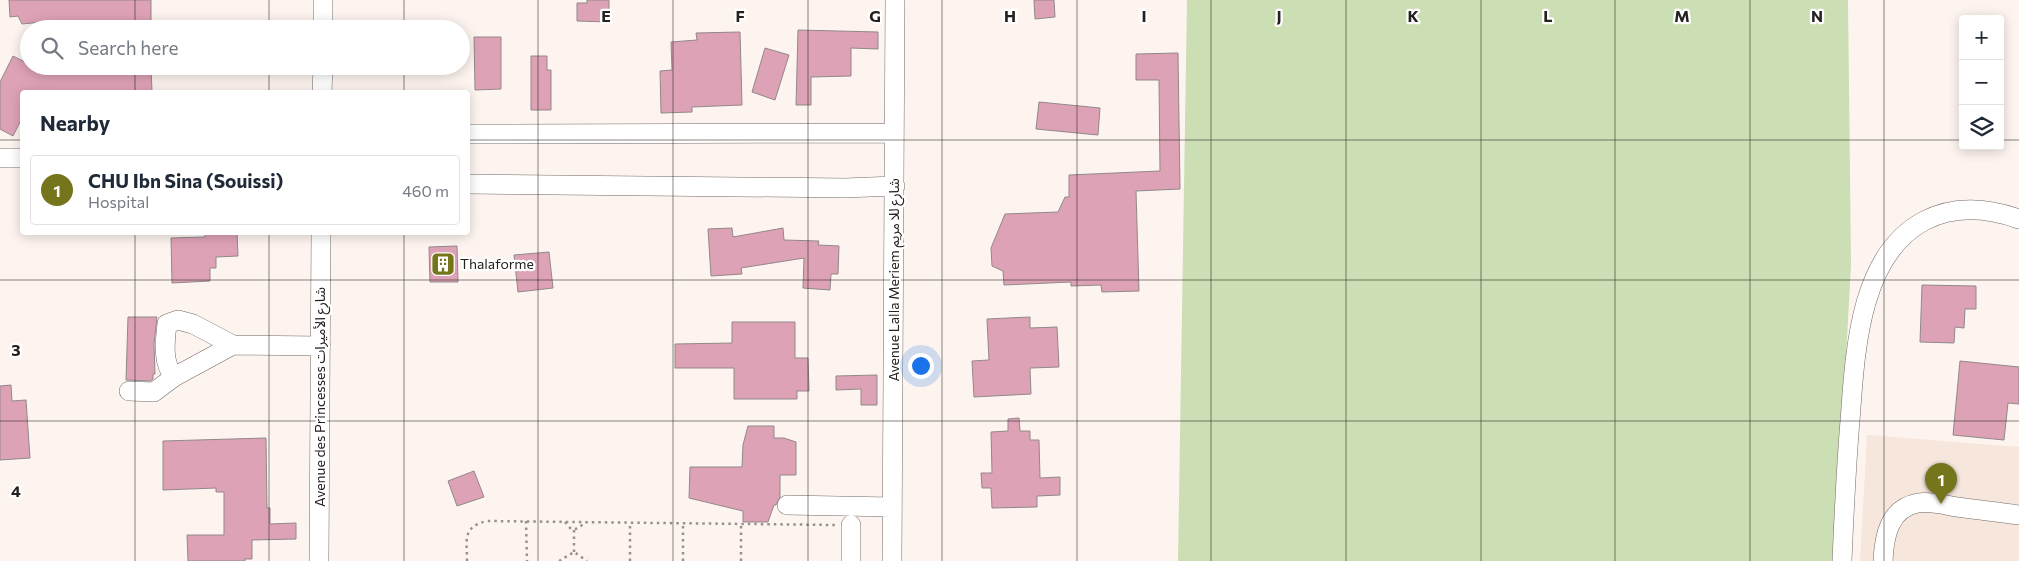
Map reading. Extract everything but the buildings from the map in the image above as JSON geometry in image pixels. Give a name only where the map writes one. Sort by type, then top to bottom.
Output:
[{"type":"street","points":[[323,0],[323,20]]},
{"type":"street","name":"Avenue Lalla Meriem شارع للا مريم","points":[[892,561],[895,0]]},
{"type":"street","points":[[322,90],[323,75]]},
{"type":"street","points":[[470,134],[894,133]]},
{"type":"street","points":[[0,158],[20,158]]},
{"type":"street","points":[[470,184],[716,188],[895,186]]},
{"type":"street","points":[[1842,561],[1854,371],[1862,317],[1873,282],[1884,259],[1893,244],[1903,234],[1934,215],[1950,210],[1990,211],[2019,219]]},
{"type":"street","name":"Avenue des Princesses شارع الأميرات","points":[[319,561],[321,235]]},
{"type":"street","points":[[174,377],[167,362],[165,342],[168,324],[178,320],[193,324],[233,345],[321,346]]},
{"type":"street","points":[[129,391],[154,392],[174,377],[233,345]]},
{"type":"street","points":[[1883,561],[1884,542],[1889,524],[1901,511],[1918,503],[2019,515]]},
{"type":"street","points":[[786,505],[892,507]]},
{"type":"street","points":[[851,526],[851,561]]},
{"type":"path","points":[[467,561],[467,536],[471,528],[477,523],[487,521],[851,526]]},
{"type":"path","points":[[526,521],[527,561]]},
{"type":"path","points":[[565,522],[574,529]]},
{"type":"path","points":[[574,529],[582,526],[584,522]]},
{"type":"path","points":[[630,522],[630,561]]},
{"type":"path","points":[[683,523],[683,561]]},
{"type":"path","points":[[741,524],[741,561]]},
{"type":"path","points":[[574,529],[574,552]]},
{"type":"path","points":[[559,561],[574,552]]},
{"type":"path","points":[[574,552],[587,561]]},
{"type":"shaded area","points":[[1867,435],[2019,447],[2019,561],[1860,561]]},
{"type":"green space","points":[[1187,0],[1848,0],[1851,264],[1835,561],[1178,561]]},
{"type":"place","name":"Thalaforme","points":[[443,264]]},
{"type":"place","name":"CHU Ibn Sina (Souissi)","points":[[1941,504]]}]
